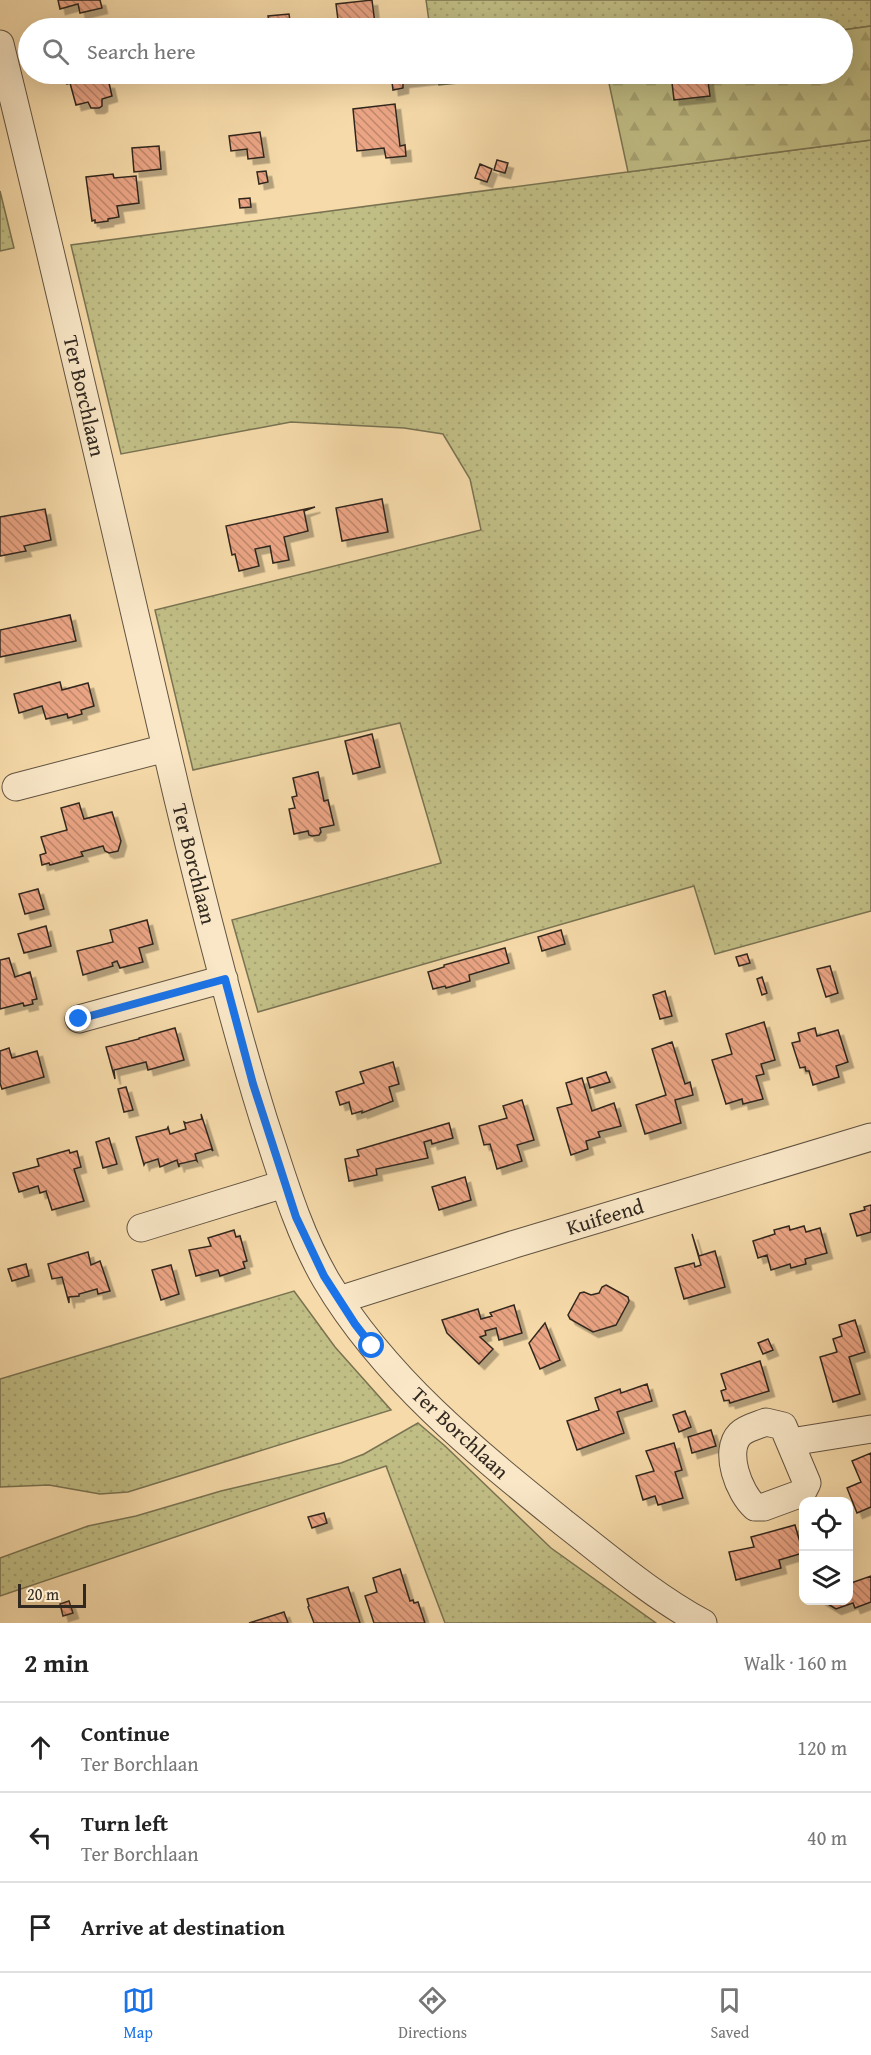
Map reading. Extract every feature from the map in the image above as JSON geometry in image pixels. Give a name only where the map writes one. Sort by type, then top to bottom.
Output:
[{"type":"street","name":"Ter Borchlaan","points":[[0,44],[197,881],[253,1084],[284,1184],[310,1250],[339,1300],[372,1346],[395,1372],[479,1455],[612,1562],[703,1623]]},
{"type":"street","points":[[16,787],[166,748]]},
{"type":"street","points":[[79,1019],[225,979]]},
{"type":"street","name":"Kuifeend","points":[[339,1300],[515,1244],[871,1137]]},
{"type":"street","points":[[141,1228],[284,1184]]},
{"type":"street","points":[[791,1442],[871,1430]]},
{"type":"green space","points":[[426,0],[871,0],[871,26],[853,29],[853,18],[429,18]]},
{"type":"green space","points":[[871,26],[871,140],[628,172],[609,84],[853,84],[853,29]]},
{"type":"green space","points":[[871,140],[871,911],[715,954],[694,886],[258,1012],[232,920],[441,863],[400,723],[193,770],[155,610],[481,530],[470,479],[443,434],[404,428],[291,422],[121,454],[71,245]]},
{"type":"green space","points":[[0,191],[14,248],[0,251]]},
{"type":"green space","points":[[294,1291],[335,1347],[391,1410],[128,1492],[100,1494],[49,1485],[0,1487],[0,1379]]},
{"type":"green space","points":[[418,1423],[551,1548],[656,1623],[445,1623],[386,1466],[0,1596],[0,1558],[88,1526],[136,1516],[221,1491],[341,1463],[364,1454]]},
{"type":"building","points":[[58,0],[100,0],[102,8],[80,13],[78,4],[60,9]]},
{"type":"building","points":[[372,0],[374,18],[338,18],[336,4]]},
{"type":"building","points":[[289,14],[290,18],[268,18],[268,16]]},
{"type":"building","points":[[70,84],[109,84],[112,96],[102,99],[102,106],[99,108],[91,108],[88,102],[76,105]]},
{"type":"building","points":[[392,84],[403,84],[403,88],[393,90]]},
{"type":"building","points":[[672,84],[708,84],[710,96],[674,100]]},
{"type":"building","points":[[395,104],[400,146],[405,145],[406,156],[386,158],[384,148],[357,151],[353,109]]},
{"type":"building","points":[[260,132],[264,157],[248,159],[247,149],[231,151],[229,136]]},
{"type":"building","points":[[159,146],[161,169],[134,172],[132,148]]},
{"type":"building","points":[[497,160],[508,163],[505,173],[494,170]]},
{"type":"building","points":[[480,164],[492,169],[487,182],[475,178]]},
{"type":"building","points":[[266,171],[268,182],[259,184],[257,172]]},
{"type":"building","points":[[113,174],[114,178],[136,176],[139,203],[117,206],[119,217],[95,223],[95,220],[92,221],[86,177]]},
{"type":"building","points":[[250,198],[251,207],[240,208],[239,199]]},
{"type":"building","points":[[382,499],[388,532],[342,541],[336,508]]},
{"type":"building","points":[[315,507],[304,511],[308,531],[284,537],[289,560],[273,563],[270,546],[255,549],[259,566],[239,571],[235,554],[232,555],[226,526]]},
{"type":"building","points":[[45,509],[51,540],[24,546],[26,551],[0,556],[0,517]]},
{"type":"building","points":[[70,615],[76,641],[0,657],[0,630]]},
{"type":"building","points":[[60,682],[62,690],[88,683],[94,706],[81,710],[82,714],[68,718],[67,714],[46,719],[42,706],[19,713],[14,694]]},
{"type":"building","points":[[372,734],[380,767],[353,774],[345,741]]},
{"type":"building","points":[[318,772],[324,801],[328,800],[334,825],[320,828],[319,835],[309,835],[308,831],[294,834],[289,809],[295,808],[292,797],[297,796],[293,778]]},
{"type":"building","points":[[79,803],[84,819],[112,812],[121,841],[118,851],[109,853],[103,846],[81,852],[83,856],[42,865],[40,855],[46,853],[41,837],[67,830],[61,808]]},
{"type":"building","points":[[38,889],[44,909],[25,914],[19,894]]},
{"type":"building","points":[[147,920],[153,944],[139,948],[143,962],[120,968],[117,961],[112,963],[113,966],[83,975],[77,951],[113,942],[110,930]]},
{"type":"building","points":[[46,926],[51,946],[24,953],[18,934]]},
{"type":"building","points":[[561,930],[565,944],[542,951],[538,937]]},
{"type":"building","points":[[505,948],[509,963],[469,975],[470,981],[433,989],[428,972],[444,967],[444,965]]},
{"type":"building","points":[[747,954],[750,963],[739,966],[736,957]]},
{"type":"building","points":[[9,958],[15,977],[30,972],[37,999],[32,1000],[33,1004],[24,1006],[23,1003],[0,1009],[0,960]]},
{"type":"building","points":[[830,966],[838,993],[826,997],[817,969]]},
{"type":"building","points":[[762,977],[767,993],[762,995],[757,979]]},
{"type":"building","points":[[665,991],[672,1016],[660,1019],[653,995]]},
{"type":"building","points":[[764,1022],[775,1060],[761,1064],[764,1074],[756,1076],[763,1099],[743,1104],[742,1099],[726,1104],[712,1060],[732,1054],[726,1034]]},
{"type":"building","points":[[175,1028],[184,1060],[148,1070],[146,1062],[114,1070],[115,1079],[106,1047]]},
{"type":"building","points":[[815,1028],[817,1036],[838,1030],[848,1062],[836,1066],[839,1077],[813,1085],[809,1071],[806,1071],[805,1067],[800,1068],[792,1043],[800,1041],[798,1033]]},
{"type":"building","points":[[672,1042],[685,1084],[690,1082],[693,1095],[675,1100],[681,1123],[645,1134],[636,1105],[666,1095],[652,1049]]},
{"type":"building","points":[[9,1048],[12,1058],[37,1051],[44,1077],[2,1089],[0,1051]]},
{"type":"building","points":[[393,1062],[399,1084],[389,1087],[393,1101],[362,1113],[362,1111],[352,1114],[349,1102],[340,1105],[336,1092],[364,1083],[360,1072]]},
{"type":"building","points":[[606,1072],[610,1082],[590,1088],[587,1078]]},
{"type":"building","points":[[582,1078],[592,1111],[614,1103],[621,1126],[598,1132],[600,1137],[586,1141],[588,1149],[571,1155],[557,1108],[572,1104],[566,1083]]},
{"type":"building","points":[[126,1087],[133,1110],[124,1112],[118,1089]]},
{"type":"building","points":[[522,1100],[534,1140],[517,1145],[522,1161],[497,1169],[490,1144],[484,1145],[479,1126],[507,1118],[503,1106]]},
{"type":"building","points":[[201,1114],[213,1151],[211,1149],[195,1154],[197,1161],[179,1164],[179,1167],[177,1160],[160,1167],[158,1159],[144,1165],[136,1137],[168,1127],[170,1134],[186,1129],[184,1122],[202,1119]]},
{"type":"building","points":[[449,1123],[453,1138],[432,1144],[431,1140],[424,1142],[428,1158],[376,1169],[377,1175],[349,1181],[345,1159],[359,1156],[357,1150]]},
{"type":"building","points":[[109,1138],[117,1164],[103,1168],[96,1142]]},
{"type":"building","points":[[69,1150],[70,1153],[77,1151],[81,1167],[74,1169],[84,1201],[52,1210],[46,1191],[40,1193],[38,1186],[19,1192],[13,1173],[39,1166],[37,1159]]},
{"type":"building","points":[[465,1177],[471,1200],[439,1210],[432,1187]]},
{"type":"building","points":[[871,1205],[871,1232],[857,1236],[850,1214],[865,1210],[864,1207]]},
{"type":"building","points":[[789,1226],[790,1230],[804,1226],[806,1232],[820,1228],[827,1253],[805,1259],[806,1264],[791,1268],[790,1264],[771,1270],[767,1255],[758,1258],[753,1241],[775,1234],[774,1230]]},
{"type":"building","points":[[234,1230],[236,1237],[240,1236],[247,1261],[243,1262],[245,1268],[220,1276],[218,1270],[196,1276],[189,1250],[211,1246],[208,1238]]},
{"type":"building","points":[[692,1234],[699,1256],[715,1251],[725,1287],[684,1299],[675,1268],[694,1263],[695,1267],[701,1265]]},
{"type":"building","points":[[88,1252],[91,1265],[100,1261],[110,1291],[98,1294],[97,1289],[79,1294],[79,1296],[69,1297],[69,1303],[62,1277],[52,1279],[48,1264]]},
{"type":"building","points":[[26,1264],[29,1276],[12,1281],[8,1269]]},
{"type":"building","points":[[171,1265],[179,1294],[161,1300],[152,1270]]},
{"type":"building","points":[[606,1285],[628,1297],[629,1301],[616,1325],[593,1332],[570,1319],[568,1315],[580,1293],[591,1295],[599,1293]]},
{"type":"building","points":[[514,1305],[522,1333],[499,1340],[496,1328],[485,1331],[486,1335],[480,1337],[493,1349],[479,1364],[447,1333],[442,1320],[478,1309],[481,1319],[492,1316],[490,1313]]},
{"type":"building","points":[[855,1320],[865,1352],[849,1357],[860,1394],[833,1402],[820,1357],[837,1352],[833,1339],[842,1336],[839,1325]]},
{"type":"building","points":[[545,1323],[560,1360],[540,1369],[529,1343]]},
{"type":"building","points":[[768,1339],[773,1350],[763,1354],[758,1343]]},
{"type":"building","points":[[760,1361],[769,1391],[730,1403],[729,1400],[724,1401],[721,1391],[726,1389],[721,1374]]},
{"type":"building","points":[[647,1384],[652,1401],[617,1412],[624,1433],[577,1450],[567,1421],[599,1410],[595,1398],[620,1389],[621,1393]]},
{"type":"building","points":[[685,1411],[691,1427],[679,1432],[673,1415]]},
{"type":"building","points":[[711,1430],[716,1446],[692,1453],[688,1437]]},
{"type":"building","points":[[674,1443],[682,1470],[675,1472],[683,1498],[658,1505],[655,1496],[643,1500],[636,1476],[654,1471],[646,1451]]},
{"type":"building","points":[[871,1453],[871,1507],[857,1513],[853,1497],[851,1497],[847,1488],[861,1482],[852,1461]]},
{"type":"building","points":[[324,1513],[327,1523],[312,1528],[308,1517]]},
{"type":"building","points":[[795,1525],[799,1539],[799,1554],[779,1560],[781,1568],[736,1580],[729,1552],[754,1547],[751,1537]]},
{"type":"building","points":[[400,1569],[410,1601],[418,1602],[425,1623],[374,1623],[365,1596],[377,1592],[373,1578]]},
{"type":"building","points":[[871,1576],[871,1602],[855,1608],[853,1582]]},
{"type":"building","points":[[348,1587],[360,1623],[314,1623],[307,1599]]},
{"type":"building","points":[[69,1601],[73,1613],[63,1616],[60,1604]]},
{"type":"building","points":[[829,1605],[847,1605],[836,1609]]},
{"type":"building","points":[[284,1612],[288,1623],[249,1623]]},
{"type":"route","points":[[79,1019],[225,979],[253,1084],[296,1217],[324,1276],[372,1346]]}]
